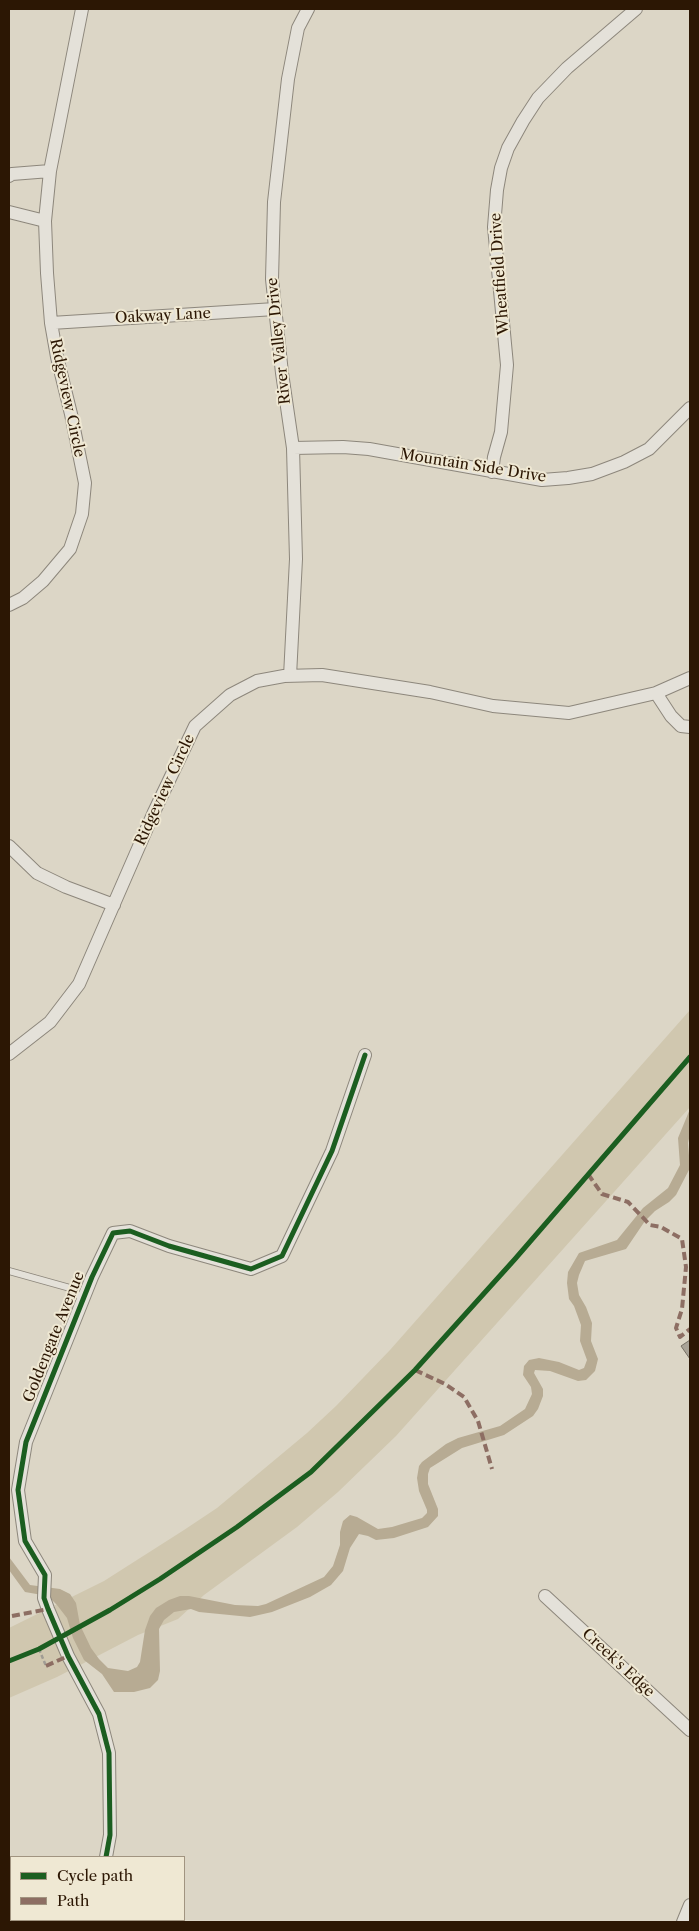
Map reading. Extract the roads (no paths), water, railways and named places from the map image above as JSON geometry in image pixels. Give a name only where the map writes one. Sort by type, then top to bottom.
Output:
[{"type":"street","name":"Ridgeview Circle","points":[[9,605],[23,598],[43,581],[70,548],[82,514],[85,483],[72,414],[57,357],[51,323],[47,273],[46,221],[50,171],[82,9]]},
{"type":"street","name":"River Valley Drive","points":[[290,676],[296,559],[294,448],[282,373],[272,279],[275,193],[291,57],[298,28],[308,9]]},
{"type":"street","name":"Wheatfield Drive","points":[[492,472],[501,432],[507,365],[494,227],[501,168],[508,148],[538,98],[567,68],[636,9]]},
{"type":"street","points":[[9,176],[12,174],[50,171]]},
{"type":"street","points":[[9,212],[46,221]]},
{"type":"street","name":"Oakway Lane","points":[[51,323],[276,310]]},
{"type":"street","name":"Mountain Side Drive","points":[[294,448],[343,447],[369,449],[542,480],[592,474],[624,462],[649,449],[690,408]]},
{"type":"street","name":"Ridgeview Circle","points":[[9,1054],[50,1022],[79,984],[154,812],[195,726],[230,696],[248,686],[257,682],[290,676],[322,675],[430,692],[493,706],[569,713],[656,692],[690,678]]},
{"type":"street","points":[[656,692],[671,716],[681,726],[690,727]]},
{"type":"street","points":[[9,846],[37,873],[66,887],[114,905]]},
{"type":"street","name":"Goldengate Avenue","points":[[106,1856],[110,1835],[109,1753],[99,1714],[68,1656],[44,1598],[45,1575],[26,1541],[18,1490],[26,1442],[92,1277],[113,1233],[130,1231],[169,1246],[251,1269],[282,1256],[332,1151],[364,1055]]},
{"type":"street","name":"Creek's Edge","points":[[545,1596],[690,1730]]},
{"type":"street","points":[[683,1922],[690,1905]]},
{"type":"lane","points":[[9,1271],[70,1288],[84,1300]]}]
